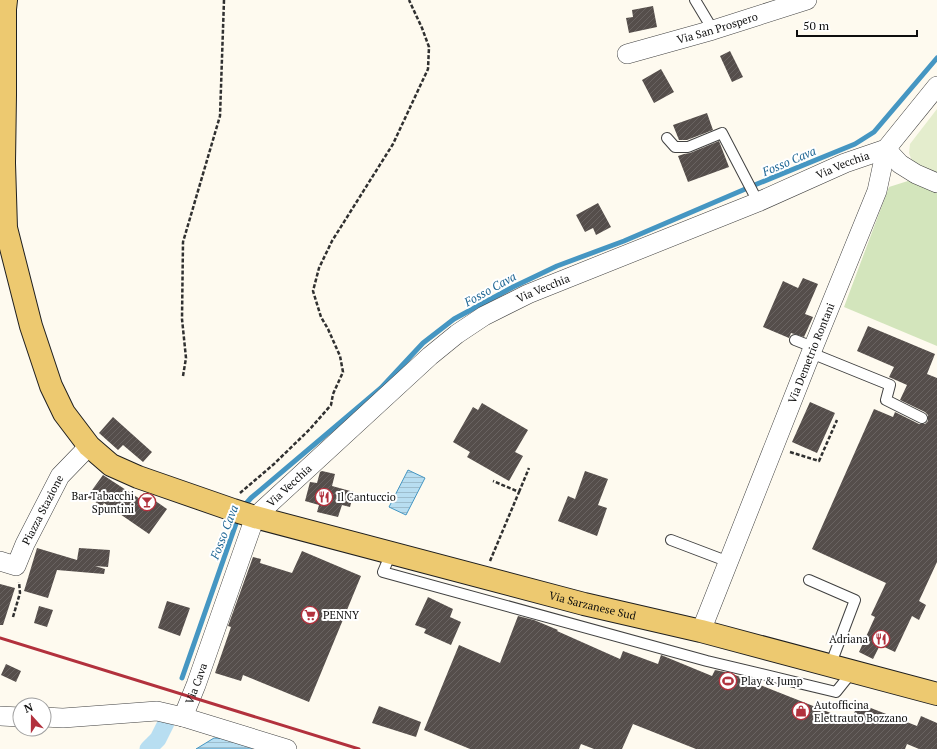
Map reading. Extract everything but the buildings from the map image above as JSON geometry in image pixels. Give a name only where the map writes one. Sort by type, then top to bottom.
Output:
[{"type":"main road","name":"Via Sarzanese Sud","points":[[6,0],[3,25],[6,95],[4,163],[6,228],[31,326],[51,386],[64,413],[89,446],[111,465],[131,474],[241,513],[627,615],[701,631],[937,694]]},
{"type":"street","name":"Via San Prospero","points":[[627,54],[713,30],[807,0]]},
{"type":"street","name":"Via Demetrio Rontani","points":[[701,631],[812,350],[877,191],[886,149],[937,86]]},
{"type":"street","name":"Via Vecchia","points":[[241,513],[457,334],[484,316],[528,294],[755,198],[845,163],[886,149]]},
{"type":"street","points":[[886,149],[900,164],[916,174],[937,183]]},
{"type":"street","name":"Piazza Stazione","points":[[8,564],[25,544],[60,476],[89,446]]},
{"type":"street","name":"Via Cava","points":[[52,717],[63,718],[157,711],[183,717],[196,685],[241,513]]},
{"type":"street","points":[[0,716],[12,717]]},
{"type":"street","points":[[183,717],[287,749]]},
{"type":"lane","points":[[695,0],[713,30]]},
{"type":"lane","points":[[667,138],[675,147],[688,147],[722,133],[755,198]]},
{"type":"lane","points":[[795,340],[812,350],[890,385],[886,400],[922,418]]},
{"type":"lane","points":[[671,540],[729,562]]},
{"type":"lane","points":[[391,552],[383,572],[707,661],[836,692],[852,672]]},
{"type":"lane","points":[[809,580],[855,600],[830,666]]},
{"type":"path","points":[[183,376],[186,358],[182,319],[183,242],[220,116],[224,0]]},
{"type":"path","points":[[241,513],[240,493],[274,464],[310,429],[331,405],[343,372],[340,356],[321,317],[313,291],[319,268],[332,241],[394,144],[428,69],[429,47],[409,0]]},
{"type":"path","points":[[774,446],[819,461],[837,420]]},
{"type":"path","points":[[483,577],[529,468]]},
{"type":"path","points":[[493,481],[519,492]]},
{"type":"path","points":[[8,564],[20,592],[13,617]]},
{"type":"green space","points":[[937,109],[937,176],[912,161],[909,153],[910,144]]},
{"type":"green space","points":[[911,180],[937,191],[937,346],[844,307],[889,187]]},
{"type":"water","points":[[408,470],[425,478],[406,515],[389,507]]},
{"type":"water","points":[[214,738],[233,739],[269,749],[196,749]]},
{"type":"waterway","name":"Fosso Cava","points":[[243,507],[251,498],[381,388],[423,343],[454,319],[513,287],[557,266],[624,241],[855,144],[874,132],[937,58]]},
{"type":"waterway","name":"Fosso Cava","points":[[182,678],[238,518]]},
{"type":"waterway","points":[[148,749],[158,739],[166,723]]},
{"type":"railway","points":[[0,638],[359,749]]},
{"type":"place","name":"Il Cantuccio","points":[[324,497]]},
{"type":"place","name":"Bar Tabacchi Spuntini","points":[[147,502]]},
{"type":"place","name":"PENNY","points":[[310,615]]},
{"type":"place","name":"Adriana","points":[[881,639]]},
{"type":"place","name":"Play & Jump","points":[[728,681]]},
{"type":"place","name":"Autofficina Elettrauto Bozzano","points":[[801,711]]}]
